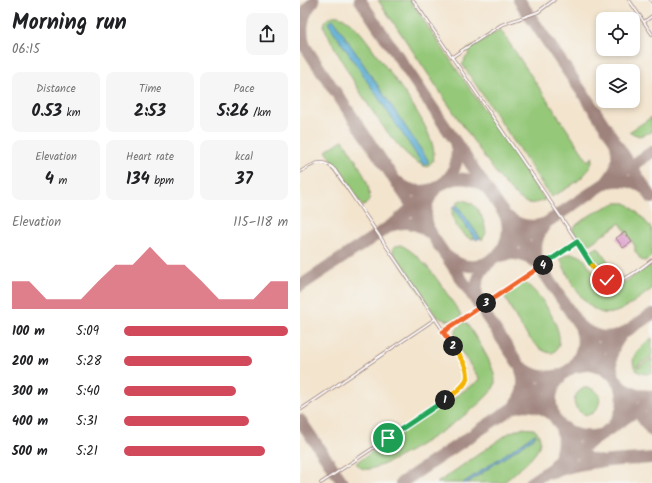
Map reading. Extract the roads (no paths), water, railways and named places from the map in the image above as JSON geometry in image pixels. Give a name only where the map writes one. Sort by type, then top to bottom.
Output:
[{"type":"lane","points":[[414,0],[597,272],[604,279],[611,281],[623,280],[652,260]]},
{"type":"lane","points":[[452,57],[501,25],[538,12],[554,0]]},
{"type":"lane","points":[[629,0],[652,34]]},
{"type":"lane","points":[[644,22],[652,16]]},
{"type":"lane","points":[[300,172],[318,163],[326,164],[332,167],[435,319],[466,367],[467,376],[465,385],[458,391],[321,483]]},
{"type":"lane","points":[[443,332],[577,242]]},
{"type":"lane","points":[[300,410],[435,319]]},
{"type":"water","points":[[333,19],[428,160],[428,163],[425,165],[422,163],[328,23]]},
{"type":"water","points":[[457,205],[480,238],[476,240],[453,207]]},
{"type":"water","points":[[535,434],[536,436],[467,483],[463,483]]}]
